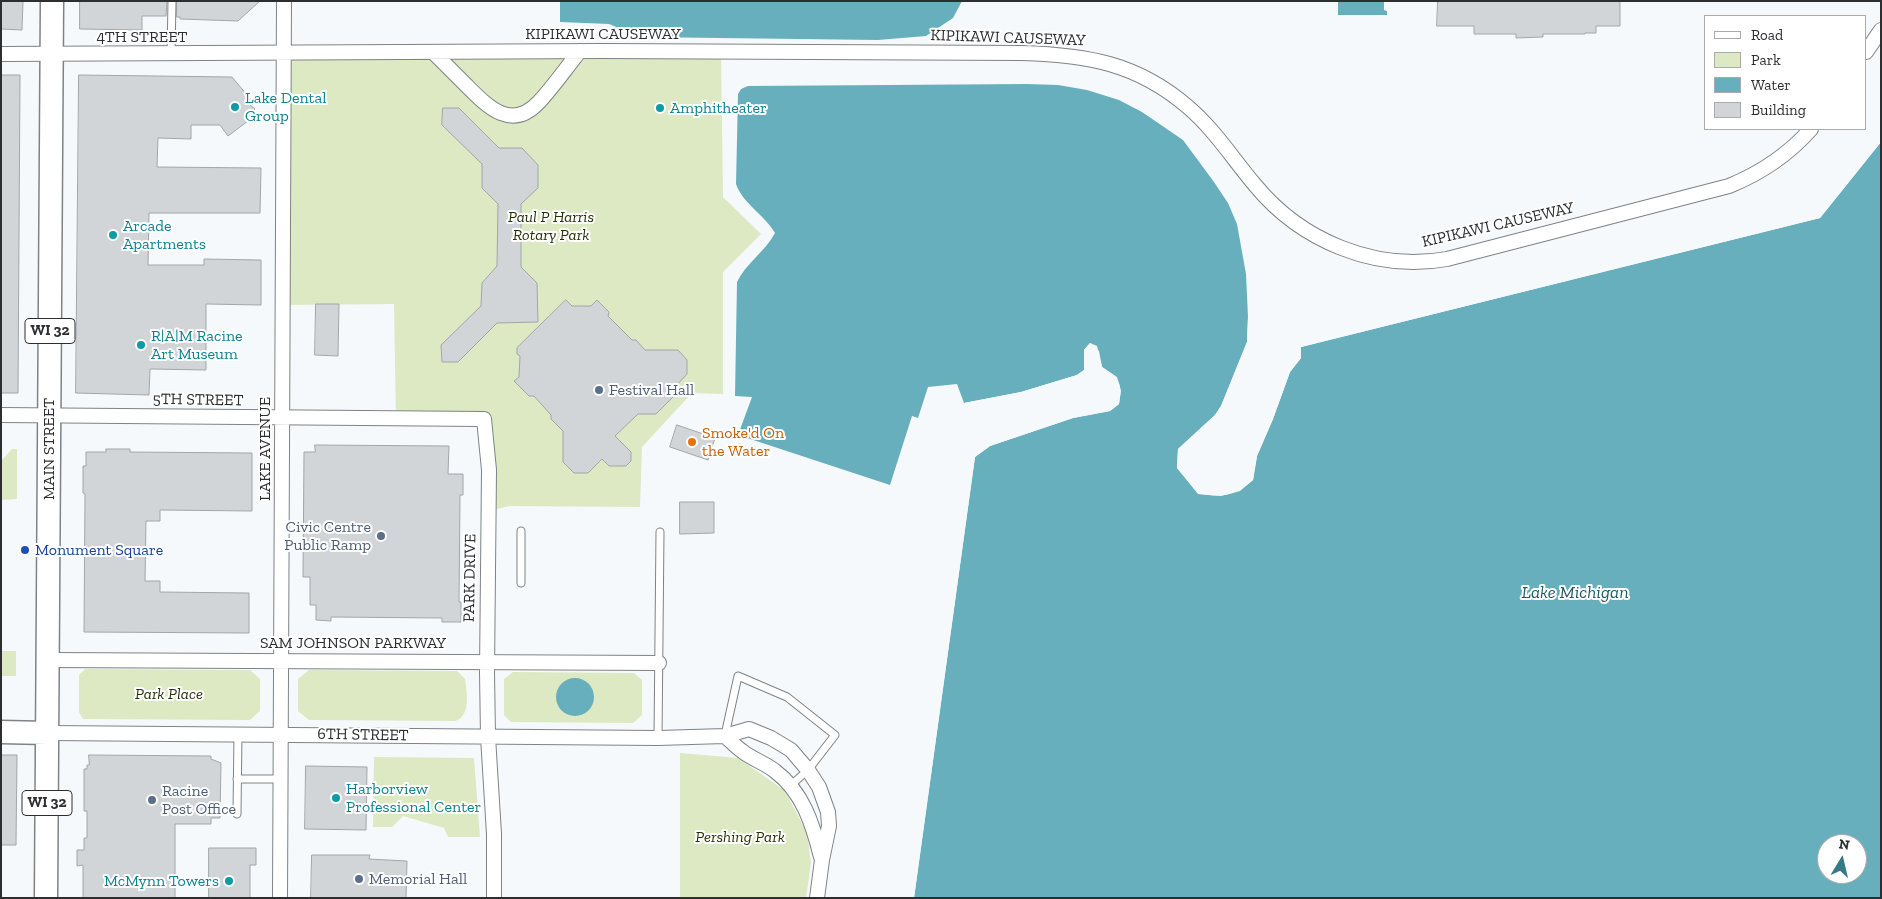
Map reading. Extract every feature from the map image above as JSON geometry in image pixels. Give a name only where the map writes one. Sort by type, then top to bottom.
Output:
[{"type":"main road","name":"MAIN STREET","points":[[46,898],[52,1]]},
{"type":"main road","name":"6TH STREET","points":[[1,732],[47,733]]},
{"type":"street","name":"LAKE AVENUE","points":[[280,898],[284,1]]},
{"type":"street","points":[[1867,51],[1881,30]]},
{"type":"street","name":"KIPIKAWI CAUSEWAY","points":[[283,53],[580,51],[1022,52],[1076,56],[1109,62],[1147,79],[1187,106],[1225,147],[1265,197],[1299,227],[1333,245],[1382,259],[1401,262],[1429,262],[1448,259],[1729,186],[1760,172],[1776,162],[1809,130]]},
{"type":"street","points":[[433,52],[483,102],[497,112],[507,116],[524,113],[538,103],[580,51]]},
{"type":"street","name":"4TH STREET","points":[[1,54],[283,53]]},
{"type":"street","name":"5TH STREET","points":[[1,415],[484,419]]},
{"type":"street","name":"PARK DRIVE","points":[[484,419],[489,470],[487,662],[488,737],[494,834],[494,898]]},
{"type":"street","name":"SAM JOHNSON PARKWAY","points":[[47,660],[659,663]]},
{"type":"street","name":"6TH STREET","points":[[47,733],[658,738],[725,736],[749,729],[771,738],[791,750],[819,787],[828,812],[829,826],[817,898]]},
{"type":"street","points":[[725,736],[743,752],[775,770],[790,786],[806,808],[814,828],[822,860]]},
{"type":"lane","points":[[171,54],[172,1]]},
{"type":"lane","points":[[521,531],[521,583]]},
{"type":"lane","points":[[658,738],[660,532]]},
{"type":"lane","points":[[725,736],[738,676],[787,697],[835,735],[808,770],[790,786]]},
{"type":"lane","points":[[237,814],[238,734]]},
{"type":"lane","points":[[237,779],[280,779]]},
{"type":"green space","name":"Paul P Harris Rotary Park","points":[[721,52],[723,197],[761,234],[723,272],[723,394],[692,393],[642,447],[640,507],[509,506],[489,511],[484,419],[396,419],[394,304],[283,305],[283,53]]},
{"type":"green space","points":[[12,449],[17,449],[17,499],[1,500],[1,461]]},
{"type":"green space","points":[[1,651],[16,651],[16,676],[1,676]]},
{"type":"green space","name":"Park Place","points":[[85,669],[250,670],[260,679],[260,711],[250,720],[83,719],[79,712],[79,675]]},
{"type":"green space","points":[[309,670],[457,671],[465,679],[466,709],[464,715],[455,721],[309,720],[298,711],[298,679]]},
{"type":"green space","points":[[513,672],[634,673],[642,680],[642,715],[633,723],[511,722],[504,715],[504,679]]},
{"type":"green space","name":"Pershing Park","points":[[680,753],[738,758],[784,790],[807,832],[811,863],[806,898],[680,898]]},
{"type":"green space","points":[[374,757],[474,758],[480,837],[448,837],[444,828],[403,816],[392,827],[373,827]]},
{"type":"water","points":[[560,1],[962,1],[953,18],[926,36],[878,40],[640,37],[609,24],[560,22]]},
{"type":"water","points":[[1338,1],[1384,1],[1384,10],[1387,11],[1387,15],[1338,15]]},
{"type":"water","name":"Lake Michigan","points":[[1058,85],[1087,90],[1119,100],[1142,112],[1183,140],[1228,203],[1237,224],[1246,274],[1247,342],[1221,406],[1215,415],[1178,449],[1177,468],[1198,494],[1215,495],[1234,493],[1253,480],[1257,456],[1290,372],[1301,358],[1301,347],[1820,218],[1881,142],[1881,898],[914,898],[975,457],[990,446],[1073,418],[1110,411],[1119,404],[1120,386],[1116,378],[1102,367],[1099,351],[1090,343],[1084,350],[1084,370],[1077,375],[1021,392],[964,403],[957,384],[928,387],[918,418],[912,416],[890,485],[738,435],[752,397],[735,396],[737,282],[745,269],[775,233],[739,191],[736,184],[738,94],[741,89],[748,86]]},
{"type":"water","points":[[575,678],[588,684],[594,697],[588,710],[575,716],[562,710],[556,697],[562,684]]},
{"type":"pier","points":[[1881,139],[1881,142],[1820,218],[1301,347],[1301,358],[1290,372],[1257,456],[1253,480],[1240,491],[1221,496],[1199,494],[1177,468],[1178,449],[1215,415],[1221,406],[1247,342],[1248,317],[1251,316],[1249,342],[1223,407],[1217,417],[1181,450],[1180,468],[1200,492],[1221,494],[1239,489],[1251,479],[1254,456],[1271,418],[1288,371],[1298,357],[1300,345],[1819,216]]},
{"type":"pier","points":[[1090,343],[1097,346],[1102,367],[1117,377],[1121,391],[1119,404],[1110,411],[1073,418],[990,446],[975,457],[914,898],[911,898],[973,456],[989,443],[1072,416],[1109,408],[1117,403],[1119,391],[1115,378],[1099,368],[1097,352],[1091,346],[1087,351],[1086,371],[1078,377],[1021,394],[964,406],[964,403],[1021,392],[1077,375],[1084,370],[1084,350]]},
{"type":"building","points":[[1,1],[23,1],[22,30],[1,29]]},
{"type":"building","points":[[80,1],[167,1],[166,16],[142,16],[142,30],[80,29]]},
{"type":"building","points":[[177,1],[260,1],[238,21],[180,19],[180,17],[177,17]]},
{"type":"building","points":[[1438,1],[1620,1],[1620,26],[1596,26],[1596,33],[1543,34],[1543,37],[1516,38],[1516,34],[1474,34],[1474,26],[1437,26]]},
{"type":"building","points":[[1,75],[20,75],[18,393],[1,393]]},
{"type":"building","points":[[79,75],[232,77],[252,101],[249,104],[255,109],[249,115],[252,118],[228,136],[220,125],[191,125],[191,139],[158,138],[157,167],[261,168],[260,213],[149,213],[148,265],[204,265],[204,259],[261,260],[261,305],[206,304],[206,370],[150,369],[149,395],[76,393]]},
{"type":"building","points":[[443,108],[459,108],[499,148],[522,148],[538,165],[538,188],[521,204],[521,267],[537,283],[538,322],[497,323],[458,362],[442,362],[441,345],[481,306],[482,283],[497,266],[498,204],[482,188],[482,164],[442,125]]},
{"type":"building","name":"Festival Hall","points":[[566,300],[572,306],[591,306],[597,300],[609,312],[608,316],[645,350],[678,350],[687,360],[687,374],[675,387],[675,395],[656,414],[638,414],[615,436],[631,452],[631,461],[626,466],[609,466],[602,459],[588,473],[574,473],[563,462],[563,431],[551,419],[551,415],[534,396],[529,396],[514,381],[519,377],[520,356],[517,354],[517,348]]},
{"type":"building","points":[[316,304],[339,304],[338,356],[315,355]]},
{"type":"building","name":"Smoke'd On the Water","points":[[677,425],[715,438],[708,460],[670,447]]},
{"type":"building","name":"Civic Centre Public Ramp","points":[[315,445],[449,446],[448,474],[463,474],[463,495],[460,495],[459,602],[461,602],[461,622],[442,622],[442,618],[331,617],[331,621],[316,620],[316,605],[310,605],[310,577],[303,577],[304,452],[315,452]]},
{"type":"building","points":[[106,449],[130,449],[130,452],[252,453],[252,511],[160,510],[160,521],[146,521],[145,581],[160,581],[160,592],[249,593],[249,633],[84,632],[85,494],[83,493],[83,466],[86,466],[86,452],[106,452]]},
{"type":"building","points":[[680,502],[714,502],[714,533],[680,534]]},
{"type":"building","points":[[1,755],[17,755],[16,845],[1,845]]},
{"type":"building","points":[[89,755],[211,756],[211,759],[221,763],[220,818],[211,818],[211,824],[175,824],[175,898],[83,898],[83,865],[77,866],[77,850],[84,850],[84,838],[87,838],[87,811],[84,811],[84,769],[87,769],[87,765],[89,765]]},
{"type":"building","name":"Harborview Professional Center","points":[[306,766],[367,767],[366,830],[305,829]]},
{"type":"building","name":"McMynn Towers","points":[[209,848],[256,848],[256,865],[250,865],[250,898],[209,898]]},
{"type":"building","name":"Memorial Hall","points":[[312,855],[370,855],[369,859],[407,861],[406,898],[311,898]]},
{"type":"place","name":"Lake Dental Group","points":[[235,107]]},
{"type":"place","name":"Amphitheater","points":[[660,108]]},
{"type":"place","name":"Arcade Apartments","points":[[113,235]]},
{"type":"place","name":"R|A|M Racine Art Museum","points":[[141,345]]},
{"type":"place","name":"Festival Hall","points":[[599,390]]},
{"type":"place","name":"Smoke'd On the Water","points":[[692,442]]},
{"type":"place","name":"Civic Centre Public Ramp","points":[[381,536]]},
{"type":"place","name":"Monument Square","points":[[25,550]]},
{"type":"place","name":"Harborview Professional Center","points":[[336,798]]},
{"type":"place","name":"Racine Post Office","points":[[152,800]]},
{"type":"place","name":"Memorial Hall","points":[[359,879]]},
{"type":"place","name":"McMynn Towers","points":[[229,881]]}]
